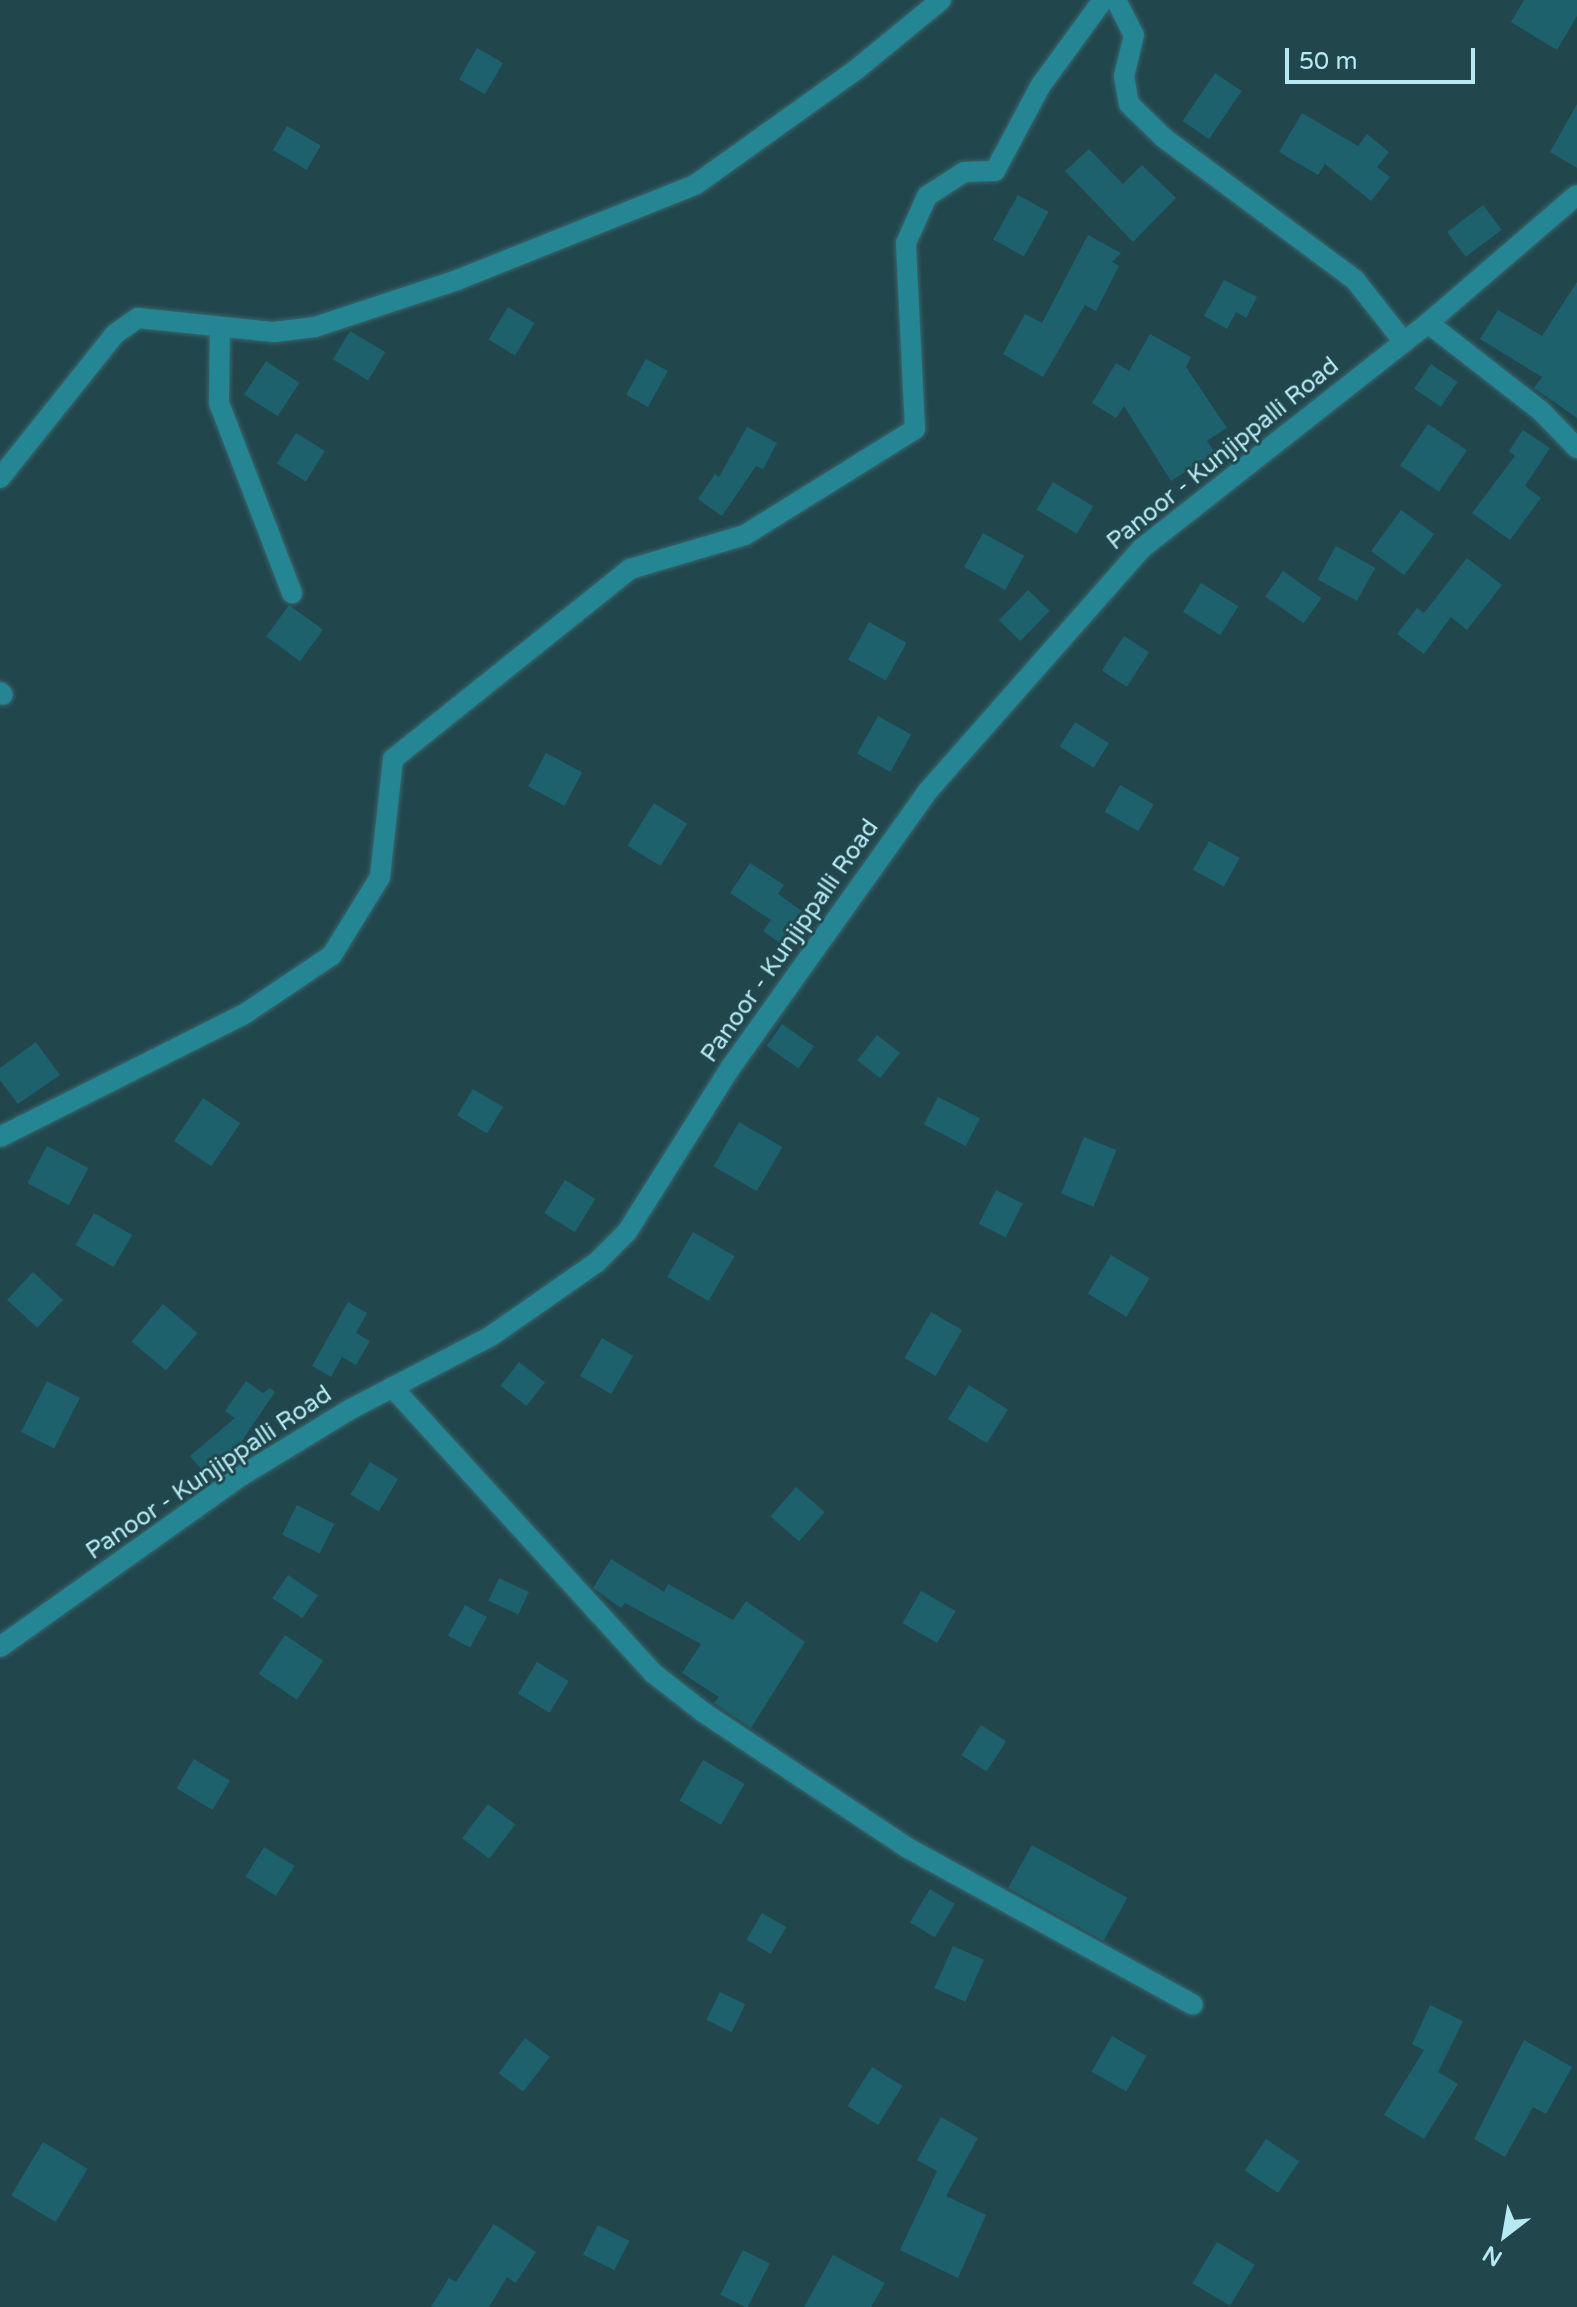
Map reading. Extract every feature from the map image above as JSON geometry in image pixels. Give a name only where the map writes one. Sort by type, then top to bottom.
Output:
[{"type":"street","points":[[0,478],[115,334],[138,318],[274,332],[315,327],[457,280],[695,185],[857,69],[941,0]]},
{"type":"street","points":[[0,1137],[243,1015],[332,955],[380,877],[393,759],[630,569],[745,535],[915,429],[906,243],[927,196],[964,172],[995,171],[1041,85],[1103,0]]},
{"type":"street","points":[[1116,0],[1134,35],[1124,76],[1129,104],[1164,138],[1355,280],[1404,342]]},
{"type":"street","name":"Panoor - Kunjippalli Road","points":[[0,1647],[241,1476],[392,1387],[491,1336],[597,1262],[627,1232],[731,1067],[963,747],[1141,549],[1428,323],[1577,195]]},
{"type":"street","points":[[1428,323],[1541,411],[1577,448]]},
{"type":"street","points":[[220,327],[219,403],[292,593]]},
{"type":"street","points":[[392,1387],[653,1673],[703,1712],[908,1848],[1193,2005]]},
{"type":"building","points":[[1524,0],[1577,0],[1577,16],[1557,50],[1511,22]]},
{"type":"building","points":[[477,48],[503,63],[485,94],[459,79]]},
{"type":"building","points":[[1215,73],[1242,91],[1209,139],[1183,121]]},
{"type":"building","points":[[1577,104],[1577,168],[1550,152]]},
{"type":"building","points":[[1302,113],[1358,146],[1367,134],[1389,152],[1377,167],[1390,177],[1371,201],[1325,164],[1318,175],[1279,152]]},
{"type":"building","points":[[287,126],[321,146],[307,170],[273,150]]},
{"type":"building","points":[[1089,149],[1123,184],[1142,165],[1176,198],[1133,242],[1065,171]]},
{"type":"building","points":[[1018,195],[1049,212],[1024,257],[993,240]]},
{"type":"building","points":[[1483,205],[1502,230],[1466,257],[1447,232]]},
{"type":"building","points":[[1088,235],[1121,253],[1112,262],[1119,266],[1096,311],[1085,305],[1043,377],[1003,354],[1025,314],[1042,323]]},
{"type":"building","points":[[1224,280],[1257,297],[1246,318],[1236,312],[1227,329],[1204,316]]},
{"type":"building","points":[[1577,282],[1577,418],[1534,388],[1542,377],[1480,339],[1498,310],[1542,336]]},
{"type":"building","points":[[508,307],[535,323],[515,356],[488,340]]},
{"type":"building","points":[[350,331],[385,352],[368,380],[333,359]]},
{"type":"building","points":[[1150,334],[1191,357],[1186,367],[1227,428],[1207,441],[1215,453],[1171,481],[1124,406],[1116,418],[1092,403],[1116,363],[1129,371]]},
{"type":"building","points":[[646,359],[668,371],[648,407],[626,395]]},
{"type":"building","points":[[266,361],[300,383],[278,416],[244,395]]},
{"type":"building","points":[[1431,364],[1458,382],[1441,407],[1414,389]]},
{"type":"building","points":[[1428,424],[1467,450],[1439,492],[1400,465]]},
{"type":"building","points":[[747,427],[777,443],[763,469],[756,466],[722,516],[698,499],[715,474],[719,477]]},
{"type":"building","points":[[1523,430],[1550,448],[1525,486],[1541,498],[1510,540],[1472,513],[1515,456],[1509,451]]},
{"type":"building","points":[[296,433],[325,451],[306,482],[277,464]]},
{"type":"building","points":[[1053,482],[1093,506],[1077,534],[1037,509]]},
{"type":"building","points":[[1401,510],[1434,534],[1404,575],[1371,551]]},
{"type":"building","points":[[983,533],[1024,556],[1005,590],[964,567]]},
{"type":"building","points":[[1336,546],[1375,568],[1357,601],[1318,579]]},
{"type":"building","points":[[1467,558],[1502,585],[1467,630],[1451,617],[1424,654],[1397,634],[1417,608],[1424,613]]},
{"type":"building","points":[[1283,571],[1322,598],[1304,623],[1265,596]]},
{"type":"building","points":[[1201,583],[1238,606],[1220,635],[1183,612]]},
{"type":"building","points":[[1028,590],[1050,611],[1020,641],[999,620]]},
{"type":"building","points":[[289,605],[323,630],[300,661],[266,637]]},
{"type":"building","points":[[869,622],[907,643],[886,680],[848,660]]},
{"type":"building","points":[[1124,636],[1149,652],[1127,687],[1102,670]]},
{"type":"building","points":[[878,716],[911,734],[890,772],[857,754]]},
{"type":"building","points":[[1075,722],[1109,743],[1094,768],[1060,747]]},
{"type":"building","points":[[546,753],[582,772],[564,806],[528,787]]},
{"type":"building","points":[[1120,785],[1154,804],[1138,831],[1104,812]]},
{"type":"building","points":[[654,803],[687,824],[661,866],[628,845]]},
{"type":"building","points":[[1209,841],[1240,858],[1224,887],[1193,870]]},
{"type":"building","points":[[750,863],[784,885],[778,894],[810,917],[788,949],[763,931],[771,920],[730,893]]},
{"type":"building","points":[[782,1024],[814,1046],[798,1068],[767,1046]]},
{"type":"building","points":[[877,1035],[900,1053],[880,1078],[857,1060]]},
{"type":"building","points":[[36,1042],[60,1075],[18,1104],[0,1080],[0,1068]]},
{"type":"building","points":[[473,1089],[503,1107],[487,1134],[457,1116]]},
{"type":"building","points":[[938,1097],[980,1118],[966,1146],[924,1125]]},
{"type":"building","points":[[203,1098],[240,1123],[211,1166],[174,1141]]},
{"type":"building","points":[[739,1122],[782,1147],[757,1191],[714,1166]]},
{"type":"building","points":[[1084,1137],[1116,1150],[1094,1207],[1061,1194]]},
{"type":"building","points":[[47,1146],[88,1168],[69,1205],[27,1183]]},
{"type":"building","points":[[565,1180],[596,1199],[575,1232],[544,1213]]},
{"type":"building","points":[[996,1190],[1023,1204],[1005,1237],[979,1224]]},
{"type":"building","points":[[94,1213],[132,1235],[114,1267],[76,1245]]},
{"type":"building","points":[[693,1232],[735,1256],[709,1301],[667,1277]]},
{"type":"building","points":[[1111,1255],[1150,1278],[1126,1317],[1088,1294]]},
{"type":"building","points":[[33,1272],[63,1300],[37,1328],[7,1300]]},
{"type":"building","points":[[348,1302],[367,1313],[356,1333],[370,1341],[356,1365],[342,1357],[331,1377],[312,1366]]},
{"type":"building","points":[[163,1304],[197,1333],[166,1370],[132,1342]]},
{"type":"building","points":[[931,1312],[962,1330],[936,1376],[904,1358]]},
{"type":"building","points":[[602,1338],[633,1356],[611,1394],[580,1376]]},
{"type":"building","points":[[519,1362],[545,1382],[527,1406],[501,1386]]},
{"type":"building","points":[[47,1381],[80,1398],[54,1449],[21,1432]]},
{"type":"building","points":[[246,1381],[263,1393],[270,1388],[275,1392],[233,1454],[207,1476],[190,1456],[235,1418],[225,1411]]},
{"type":"building","points":[[969,1385],[1008,1409],[987,1443],[948,1419]]},
{"type":"building","points":[[370,1462],[398,1479],[379,1512],[350,1495]]},
{"type":"building","points":[[796,1487],[825,1512],[799,1541],[770,1516]]},
{"type":"building","points":[[297,1505],[334,1524],[319,1553],[282,1534]]},
{"type":"building","points":[[611,1559],[664,1592],[668,1584],[733,1620],[746,1601],[805,1642],[751,1728],[714,1703],[719,1697],[682,1673],[701,1644],[625,1603],[621,1608],[593,1588]]},
{"type":"building","points":[[288,1575],[318,1595],[302,1618],[272,1598]]},
{"type":"building","points":[[499,1578],[529,1592],[518,1615],[488,1601]]},
{"type":"building","points":[[921,1591],[956,1611],[937,1643],[902,1623]]},
{"type":"building","points":[[465,1605],[487,1617],[470,1648],[448,1636]]},
{"type":"building","points":[[285,1635],[323,1661],[297,1700],[259,1674]]},
{"type":"building","points":[[537,1662],[569,1681],[550,1713],[518,1694]]},
{"type":"building","points":[[981,1725],[1006,1741],[987,1772],[961,1755]]},
{"type":"building","points":[[194,1759],[230,1781],[212,1810],[176,1788]]},
{"type":"building","points":[[703,1760],[745,1784],[721,1825],[680,1801]]},
{"type":"building","points":[[488,1804],[515,1824],[489,1859],[462,1838]]},
{"type":"building","points":[[1032,1845],[1127,1898],[1104,1941],[1008,1888]]},
{"type":"building","points":[[264,1847],[295,1866],[276,1896],[245,1877]]},
{"type":"building","points":[[930,1889],[955,1904],[935,1937],[910,1922]]},
{"type":"building","points":[[762,1913],[786,1927],[771,1954],[746,1940]]},
{"type":"building","points":[[953,1946],[984,1960],[965,2002],[934,1988]]},
{"type":"building","points":[[720,1992],[745,2004],[732,2032],[706,2020]]},
{"type":"building","points":[[1430,2005],[1463,2021],[1438,2072],[1458,2084],[1424,2139],[1384,2115],[1424,2050],[1412,2044]]},
{"type":"building","points":[[1112,2036],[1147,2056],[1126,2092],[1092,2072]]},
{"type":"building","points":[[525,2038],[550,2057],[523,2092],[499,2073]]},
{"type":"building","points":[[1524,2040],[1572,2067],[1546,2114],[1533,2107],[1505,2157],[1474,2139]]},
{"type":"building","points":[[872,2067],[903,2086],[878,2125],[848,2106]]},
{"type":"building","points":[[941,2117],[978,2138],[946,2196],[986,2215],[958,2278],[900,2250],[937,2171],[917,2160]]},
{"type":"building","points":[[1266,2139],[1299,2161],[1278,2193],[1245,2171]]},
{"type":"building","points":[[43,2142],[88,2169],[56,2222],[11,2195]]},
{"type":"building","points":[[494,2224],[536,2252],[516,2283],[507,2277],[489,2307],[431,2307],[449,2278],[456,2282]]},
{"type":"building","points":[[598,2225],[629,2241],[614,2270],[583,2254]]},
{"type":"building","points":[[1217,2242],[1255,2265],[1230,2306],[1192,2283]]},
{"type":"building","points":[[743,2250],[770,2264],[748,2307],[720,2295]]},
{"type":"building","points":[[833,2255],[885,2283],[871,2307],[804,2307]]}]
